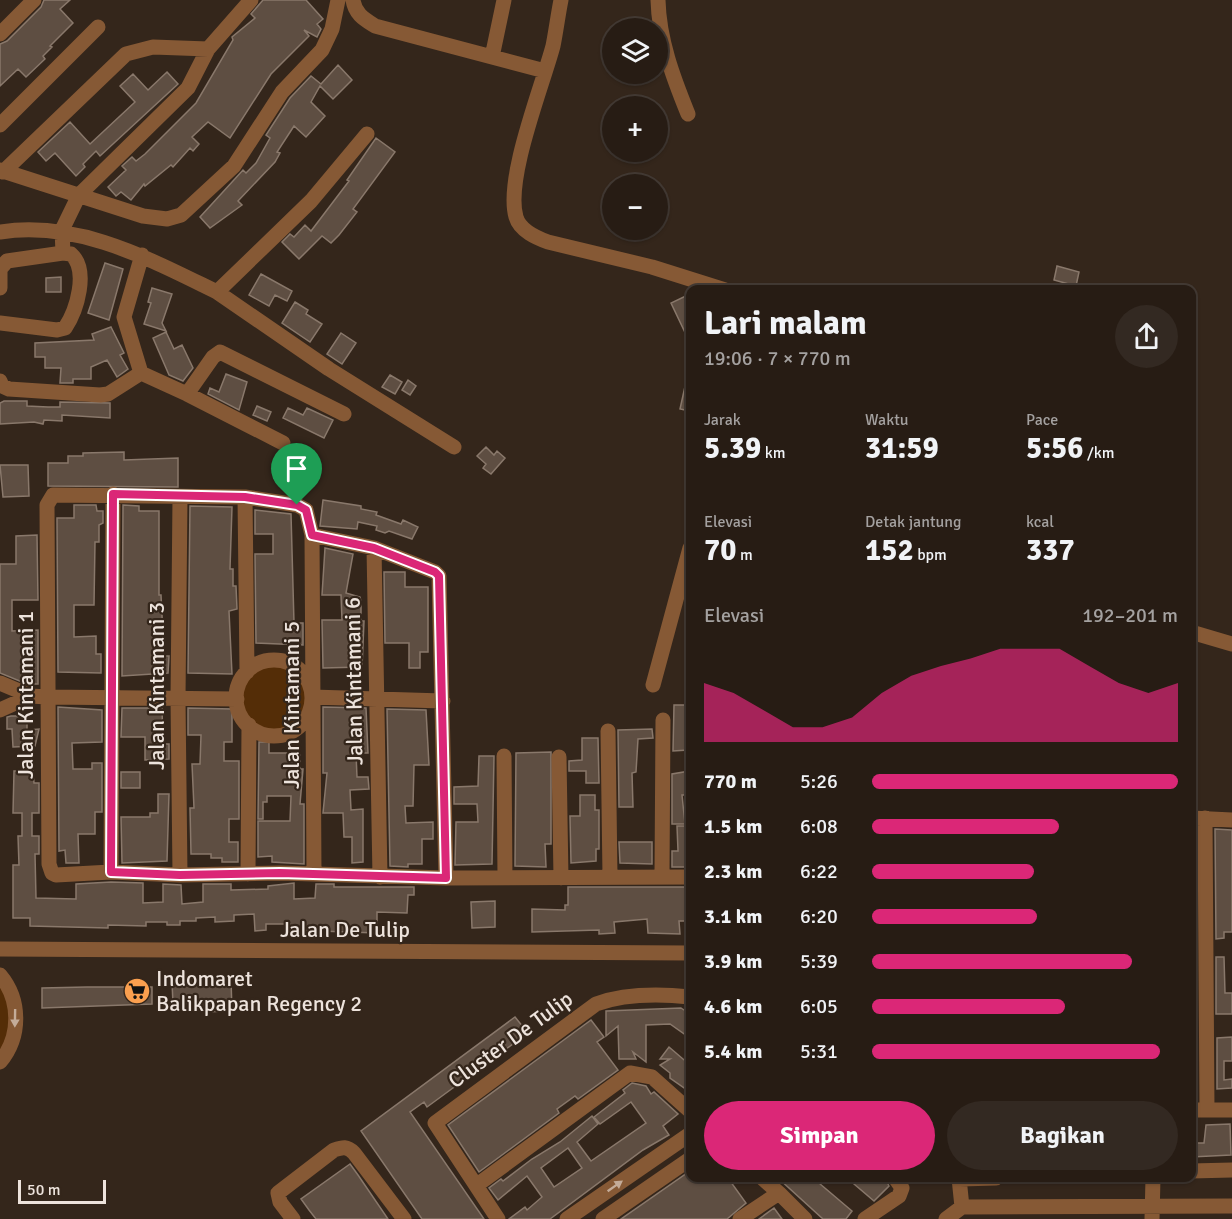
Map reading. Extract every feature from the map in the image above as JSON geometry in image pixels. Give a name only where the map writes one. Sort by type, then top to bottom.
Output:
[{"type":"street","points":[[0,34],[34,0]]},
{"type":"street","points":[[63,253],[63,230],[79,195],[188,88],[208,49],[250,0]]},
{"type":"street","points":[[208,49],[153,47],[126,54],[1,171],[143,216],[167,219],[180,215],[234,165],[282,92],[322,50],[332,30],[338,0]]},
{"type":"street","points":[[353,0],[355,9],[361,17],[375,26],[545,71]]},
{"type":"street","points":[[492,57],[504,0]]},
{"type":"street","points":[[561,0],[545,71],[519,165],[515,195],[516,218],[521,226],[534,237],[548,242],[652,267],[709,285]]},
{"type":"street","points":[[658,0],[662,32],[673,77],[688,114]]},
{"type":"street","points":[[0,125],[98,27]]},
{"type":"street","points":[[217,292],[311,201],[367,134]]},
{"type":"street","points":[[0,232],[26,228],[63,230],[142,255],[217,292],[330,369],[454,447]]},
{"type":"street","points":[[0,288],[0,269],[7,261],[63,253],[77,259],[82,276],[65,328],[57,330],[0,323]]},
{"type":"street","points":[[142,255],[125,306],[124,317],[141,373],[283,443]]},
{"type":"street","points":[[187,394],[213,357],[220,352],[344,414]]},
{"type":"street","points":[[0,381],[2,386],[9,388],[100,395],[108,394],[141,373]]},
{"type":"street","points":[[247,672],[264,662],[283,661],[292,665],[306,678],[313,697],[308,716],[302,724],[285,735],[266,735],[242,718],[237,699],[238,689],[247,672],[245,497],[113,494],[111,872],[446,878],[662,875],[686,877]]},
{"type":"street","name":"Jalan Kintamani 1","points":[[111,872],[52,873],[49,864],[47,505],[53,495],[113,494]]},
{"type":"street","name":"Jalan Kintamani 3","points":[[180,497],[177,699],[180,875]]},
{"type":"street","name":"Jalan Kintamani 5","points":[[245,497],[297,505],[306,510],[312,535],[314,874]]},
{"type":"street","points":[[312,535],[374,548],[435,572],[439,576],[446,878]]},
{"type":"street","name":"Jalan Kintamani 6","points":[[374,548],[380,877]]},
{"type":"street","points":[[653,685],[686,563]]},
{"type":"street","points":[[1196,634],[1232,644]]},
{"type":"street","points":[[0,683],[31,696],[113,699],[237,699]]},
{"type":"street","points":[[0,710],[31,696]]},
{"type":"street","points":[[313,697],[443,701]]},
{"type":"street","points":[[662,875],[663,720]]},
{"type":"street","points":[[248,874],[249,725]]},
{"type":"street","points":[[608,731],[610,876]]},
{"type":"street","points":[[504,756],[505,878]]},
{"type":"street","points":[[559,756],[561,878]]},
{"type":"street","points":[[1207,1110],[1198,818],[1232,820]]},
{"type":"street","name":"Jalan De Tulip","points":[[0,949],[686,953]]},
{"type":"street","points":[[0,975],[11,991],[16,1024],[13,1040],[0,1062]]},
{"type":"street","name":"Cluster De Tulip","points":[[498,1219],[435,1123],[596,1004],[609,999],[686,996]]},
{"type":"street","points":[[477,1185],[630,1073],[652,1077],[686,1107]]},
{"type":"street","points":[[1196,1110],[1232,1110]]},
{"type":"street","points":[[567,1219],[686,1137]]},
{"type":"street","points":[[293,1219],[280,1202],[278,1193],[334,1150],[343,1147],[349,1148],[354,1153],[404,1219]]},
{"type":"street","points":[[603,1219],[686,1162]]},
{"type":"street","points":[[1196,1171],[1232,1170]]},
{"type":"street","points":[[767,1182],[805,1219]]},
{"type":"street","points":[[865,1219],[899,1196],[903,1188],[899,1182]]},
{"type":"street","points":[[960,1182],[962,1207]]},
{"type":"street","points":[[1153,1182],[1153,1213]]},
{"type":"street","points":[[740,1219],[779,1193]]},
{"type":"street","points":[[946,1219],[962,1207],[1153,1213],[1232,1206]]},
{"type":"shaded area","points":[[281,665],[299,674],[306,685],[308,698],[306,711],[299,722],[288,729],[269,731],[251,722],[244,711],[242,692],[251,674],[262,667]]},
{"type":"shaded area","points":[[0,983],[9,1001],[10,1019],[7,1037],[0,1056]]},
{"type":"building","points":[[44,0],[70,0],[60,9],[73,23],[50,46],[52,47],[43,56],[45,59],[26,77],[18,69],[0,86],[0,44],[7,41],[41,7]]},
{"type":"building","points":[[263,0],[306,0],[323,19],[317,24],[321,29],[317,37],[304,30],[309,36],[271,74],[230,138],[208,122],[192,137],[199,144],[193,151],[190,148],[173,167],[171,165],[145,186],[144,184],[131,200],[121,192],[116,196],[108,187],[126,170],[122,166],[132,157],[136,161],[145,154],[196,103],[233,40],[232,37],[255,18],[251,14]]},
{"type":"building","points":[[338,65],[352,80],[333,99],[320,86],[311,102],[325,116],[306,137],[294,126],[277,152],[280,153],[275,162],[238,201],[242,205],[210,228],[200,217],[243,170],[246,173],[256,163],[270,138],[266,135],[290,98],[311,76],[321,84]]},
{"type":"building","points":[[167,72],[178,84],[100,156],[96,151],[83,164],[85,167],[76,176],[55,153],[46,161],[38,152],[70,122],[90,144],[135,102],[120,86],[133,74],[148,90]]},
{"type":"building","points":[[376,138],[395,152],[353,209],[357,212],[331,243],[322,236],[299,259],[282,242],[290,234],[294,237],[305,225],[311,231],[349,181],[347,180]]},
{"type":"building","points":[[105,263],[123,269],[109,320],[88,313]]},
{"type":"building","points":[[1057,266],[1079,272],[1076,285],[1054,280]]},
{"type":"building","points":[[261,274],[292,291],[287,301],[275,295],[269,306],[249,295]]},
{"type":"building","points":[[61,277],[61,292],[46,292],[46,278]]},
{"type":"building","points":[[152,288],[172,294],[162,323],[166,331],[144,324],[151,303],[148,302]]},
{"type":"building","points":[[686,296],[686,335],[671,303]]},
{"type":"building","points":[[295,302],[308,310],[306,314],[322,324],[310,342],[282,323]]},
{"type":"building","points":[[111,327],[124,353],[120,355],[128,369],[117,377],[107,360],[91,367],[91,379],[73,379],[73,383],[60,383],[61,368],[45,368],[45,357],[35,357],[35,343],[94,340],[92,334]]},
{"type":"building","points":[[166,332],[174,349],[182,345],[193,368],[183,381],[169,375],[153,338]]},
{"type":"building","points":[[341,333],[356,343],[342,364],[327,354]]},
{"type":"building","points":[[226,374],[247,382],[239,410],[208,394],[210,388],[219,392]]},
{"type":"building","points":[[390,375],[402,382],[395,394],[382,387]]},
{"type":"building","points":[[408,380],[416,386],[410,395],[402,390]]},
{"type":"building","points":[[686,382],[686,410],[680,409]]},
{"type":"building","points":[[27,401],[27,406],[48,407],[60,407],[60,402],[110,403],[110,418],[62,415],[62,421],[44,420],[43,424],[34,422],[0,424],[0,403]]},
{"type":"building","points":[[257,406],[271,412],[267,421],[253,415]]},
{"type":"building","points":[[288,408],[303,415],[307,408],[333,420],[324,438],[283,418]]},
{"type":"building","points":[[486,447],[494,455],[497,451],[505,458],[491,474],[483,468],[486,464],[477,456]]},
{"type":"building","points":[[124,452],[124,460],[178,458],[178,487],[48,486],[48,463],[68,463],[68,456],[83,456],[83,453]]},
{"type":"building","points":[[0,465],[28,465],[29,496],[3,497]]},
{"type":"building","points":[[323,500],[361,506],[361,509],[377,512],[376,515],[401,524],[403,520],[418,527],[412,539],[389,531],[385,533],[376,530],[377,526],[358,522],[357,529],[320,526]]},
{"type":"building","points":[[74,505],[96,505],[97,511],[103,511],[103,523],[99,525],[99,542],[95,542],[94,605],[74,605],[74,637],[96,636],[96,654],[101,654],[101,673],[58,672],[57,518],[74,518]]},
{"type":"building","points":[[123,505],[139,506],[139,511],[159,511],[159,595],[161,595],[164,656],[169,656],[168,673],[122,676]]},
{"type":"building","points":[[190,506],[232,507],[230,569],[233,569],[233,586],[236,586],[237,609],[229,611],[232,674],[188,673]]},
{"type":"building","points":[[255,510],[291,514],[294,623],[303,623],[303,645],[256,643],[255,554],[273,554],[273,534],[255,534]]},
{"type":"building","points":[[37,535],[38,600],[12,600],[12,631],[38,630],[38,684],[27,684],[0,673],[0,564],[16,564],[16,536]]},
{"type":"building","points":[[325,548],[353,554],[346,593],[360,597],[361,601],[361,621],[364,621],[362,667],[323,668],[322,620],[342,620],[341,595],[322,595]]},
{"type":"building","points":[[384,572],[405,572],[405,587],[428,587],[428,652],[420,652],[420,668],[409,668],[409,643],[385,643]]},
{"type":"building","points":[[674,705],[686,705],[686,750],[673,751]]},
{"type":"building","points":[[58,707],[102,710],[102,742],[72,743],[73,769],[92,769],[92,763],[102,763],[102,812],[95,812],[95,834],[78,834],[79,863],[66,863],[65,850],[59,851]]},
{"type":"building","points":[[323,707],[366,708],[368,753],[356,753],[357,777],[368,777],[369,789],[350,790],[351,810],[363,809],[363,862],[352,863],[352,837],[344,837],[343,813],[323,813],[327,773],[323,773]]},
{"type":"building","points":[[122,708],[162,708],[163,744],[169,744],[169,759],[145,760],[145,737],[121,737]]},
{"type":"building","points":[[188,708],[232,709],[232,742],[224,742],[224,761],[239,761],[239,819],[229,819],[229,842],[238,842],[238,862],[222,862],[222,858],[211,858],[211,854],[191,854],[190,808],[194,808],[192,764],[200,764],[201,735],[188,735]]},
{"type":"building","points":[[387,709],[426,710],[429,765],[414,765],[413,806],[405,806],[406,823],[433,822],[433,839],[422,839],[422,864],[408,864],[408,867],[390,866]]},
{"type":"building","points":[[27,716],[27,730],[39,729],[35,746],[13,747],[12,729],[7,729],[7,717]]},
{"type":"building","points":[[652,729],[653,738],[638,739],[636,772],[632,773],[633,807],[619,807],[618,730]]},
{"type":"building","points":[[582,738],[598,738],[599,783],[586,783],[586,771],[569,771],[569,761],[582,760]]},
{"type":"building","points":[[259,742],[269,742],[269,753],[300,753],[300,769],[303,769],[300,804],[304,804],[304,864],[272,862],[272,856],[258,857],[258,821],[290,821],[291,796],[267,796],[267,802],[263,802],[263,819],[258,819]]},
{"type":"building","points":[[551,752],[551,844],[545,844],[546,867],[515,866],[516,753]]},
{"type":"building","points":[[479,756],[494,756],[492,864],[455,865],[456,822],[478,822],[477,804],[454,804],[454,787],[478,786]]},
{"type":"building","points":[[14,771],[33,771],[34,783],[39,783],[39,813],[32,813],[32,836],[39,836],[39,854],[35,854],[36,898],[76,899],[76,884],[111,882],[143,883],[143,903],[163,902],[163,884],[181,885],[182,904],[203,902],[203,884],[231,884],[231,890],[268,889],[268,886],[294,883],[294,899],[315,898],[316,884],[334,884],[334,887],[414,887],[414,895],[408,895],[407,913],[377,912],[377,933],[290,930],[290,924],[266,924],[266,930],[255,931],[254,914],[234,915],[234,921],[215,922],[215,917],[196,918],[196,921],[180,921],[180,925],[167,925],[167,922],[146,922],[146,926],[108,925],[108,928],[30,926],[30,918],[13,918],[13,865],[19,865],[18,836],[22,836],[22,813],[13,813]]},
{"type":"building","points":[[121,772],[140,772],[140,788],[121,788]]},
{"type":"building","points":[[686,772],[686,795],[682,795],[685,824],[672,824],[672,774]]},
{"type":"building","points":[[158,794],[169,794],[167,861],[122,863],[121,817],[150,817],[150,813],[158,813]]},
{"type":"building","points":[[580,795],[595,795],[595,810],[599,810],[599,849],[596,849],[596,861],[571,863],[570,816],[580,816]]},
{"type":"building","points":[[677,826],[686,826],[686,867],[672,867],[672,851],[678,851]]},
{"type":"building","points":[[1215,829],[1232,830],[1232,932],[1224,932],[1224,938],[1216,939]]},
{"type":"building","points":[[619,842],[652,842],[652,864],[620,863]]},
{"type":"building","points":[[568,887],[686,887],[686,921],[679,921],[680,934],[648,933],[647,919],[614,922],[615,933],[599,934],[599,930],[532,932],[532,909],[565,910],[565,905],[568,905]]},
{"type":"building","points":[[495,901],[495,927],[472,928],[471,902]]},
{"type":"building","points":[[1216,957],[1224,957],[1225,993],[1232,993],[1232,1014],[1216,1014]]},
{"type":"building","points":[[231,980],[232,1011],[202,1012],[201,1003],[173,1004],[172,982]]},
{"type":"building","points":[[152,987],[152,1004],[42,1008],[42,988]]},
{"type":"building","points":[[681,1008],[686,1011],[686,1035],[670,1024],[646,1025],[646,1062],[633,1052],[636,1059],[619,1059],[618,1026],[606,1036],[606,1011]]},
{"type":"building","points":[[515,1017],[528,1033],[427,1107],[424,1102],[410,1112],[484,1219],[422,1219],[361,1131]]},
{"type":"building","points":[[591,1020],[604,1037],[597,1042],[618,1070],[578,1099],[575,1096],[557,1109],[559,1113],[479,1172],[448,1125]]},
{"type":"building","points":[[1232,1037],[1232,1061],[1224,1061],[1224,1080],[1232,1079],[1232,1088],[1217,1089],[1217,1038]]},
{"type":"building","points":[[669,1047],[686,1062],[686,1089],[670,1078],[670,1073],[660,1065],[670,1059],[660,1059]]},
{"type":"building","points":[[1196,1061],[1197,1061],[1196,1090]]},
{"type":"building","points":[[632,1083],[646,1086],[651,1094],[654,1092],[678,1114],[663,1126],[669,1135],[643,1150],[550,1219],[509,1219],[525,1207],[527,1210],[542,1197],[527,1176],[498,1200],[489,1188],[501,1179],[503,1181],[560,1142],[592,1116],[598,1124],[577,1142],[591,1161],[646,1123],[631,1102],[600,1124],[594,1117],[625,1093],[623,1090]],"holes":[[[568,1148],[582,1168],[554,1187],[541,1168]]]},
{"type":"building","points":[[1230,1124],[1231,1155],[1196,1157],[1196,1143],[1204,1143],[1206,1125]]},
{"type":"building","points":[[350,1164],[388,1219],[316,1219],[301,1199]]},
{"type":"building","points":[[686,1174],[686,1182],[731,1182],[746,1203],[727,1219],[621,1219]]},
{"type":"building","points":[[782,1182],[818,1182],[852,1211],[846,1219],[823,1219]]},
{"type":"building","points":[[852,1182],[887,1182],[889,1186],[874,1201]]},
{"type":"building","points":[[774,1208],[782,1219],[759,1219]]},
{"type":"place","name":"Indomaret Balikpapan Regency 2","points":[[137,991]]},
{"type":"route","points":[[113,494],[245,497],[297,505],[306,510],[309,516],[312,535],[374,548],[435,572],[439,576],[441,583],[446,878],[280,873],[180,875],[111,872],[113,494]]}]
